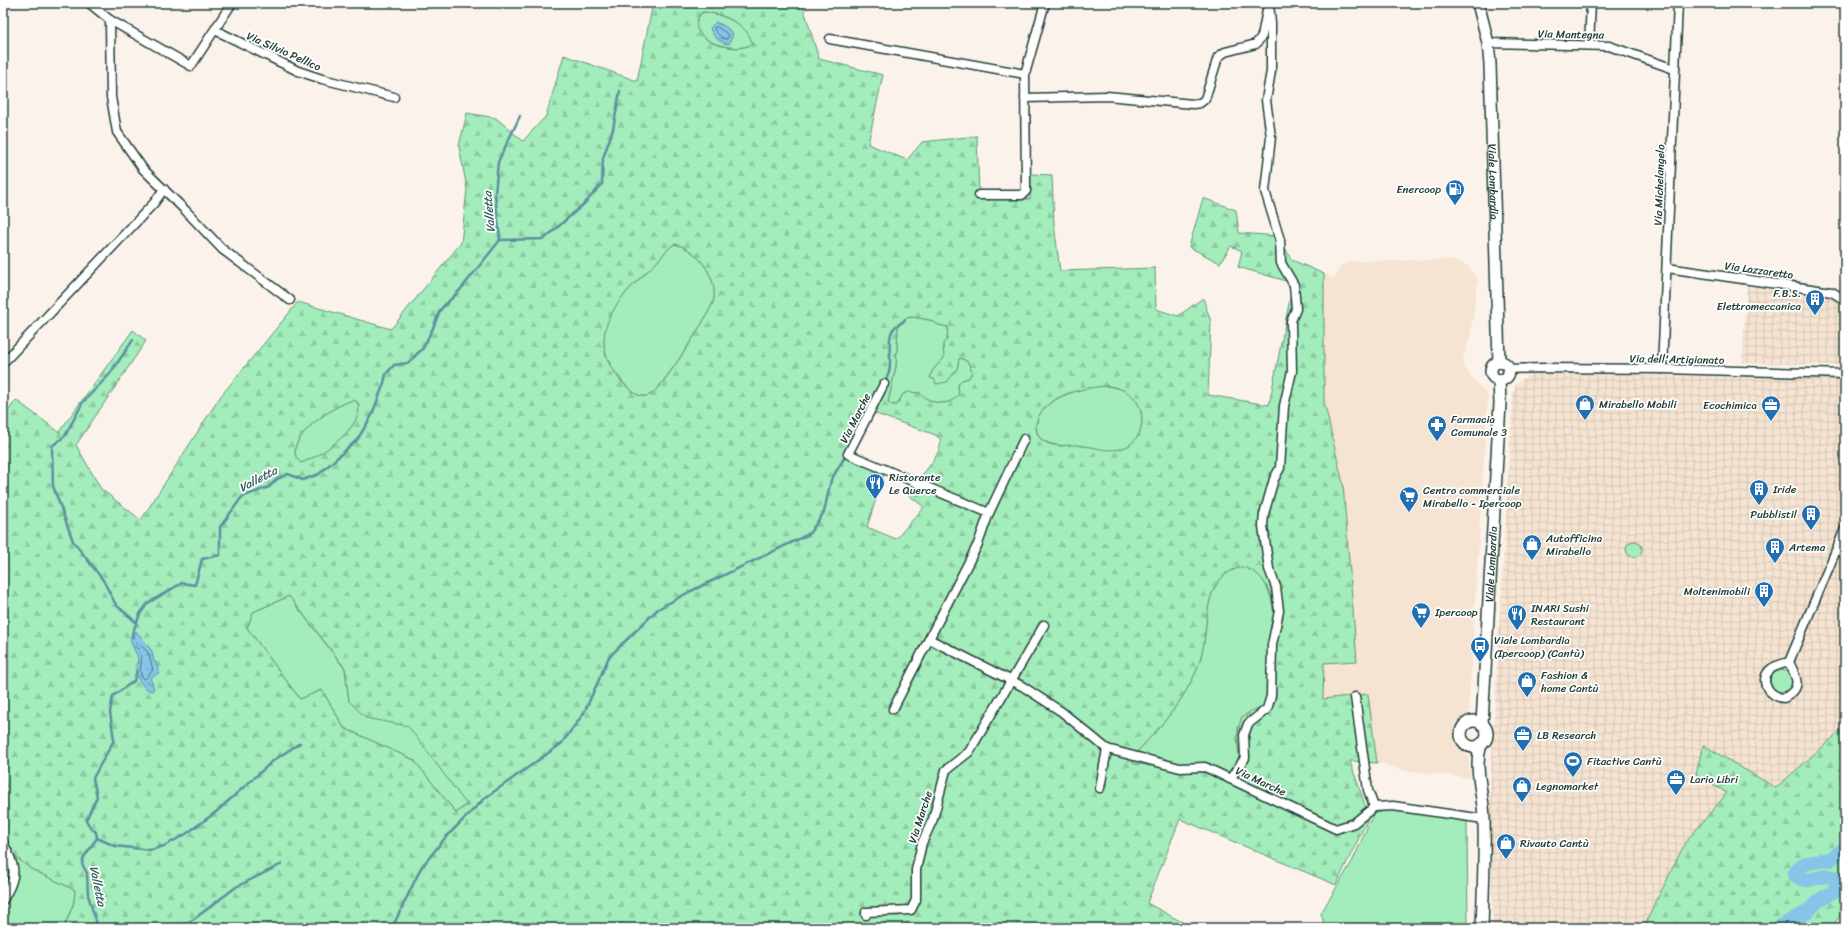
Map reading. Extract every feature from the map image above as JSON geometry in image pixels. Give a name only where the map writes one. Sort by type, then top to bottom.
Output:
[{"type":"main road","name":"Viale Lombardia","points":[[1478,3],[1488,43],[1498,298],[1499,362]]},
{"type":"main road","points":[[1499,362],[1506,364],[1509,369],[1507,377],[1499,380],[1494,377],[1491,370],[1494,365],[1499,362]]},
{"type":"main road","name":"Viale Lombardia","points":[[1482,724],[1500,403],[1499,380]]},
{"type":"main road","name":"Viale Lombardia","points":[[1469,722],[1478,713],[1483,701]]},
{"type":"main road","points":[[1478,771],[1469,746],[1463,741],[1461,734],[1463,727],[1469,722],[1476,721],[1482,724],[1486,734],[1479,751],[1478,771],[1484,819],[1482,928]]},
{"type":"main road","points":[[1469,746],[1477,746],[1481,744]]},
{"type":"street","points":[[89,3],[110,20],[191,66],[232,3]]},
{"type":"street","points":[[979,195],[1022,195],[1026,191],[1025,74],[1044,3]]},
{"type":"street","points":[[1025,98],[1108,96],[1193,104],[1200,103],[1205,99],[1218,57],[1225,52],[1256,44],[1262,36],[1269,3]]},
{"type":"street","points":[[1230,779],[1245,758],[1244,735],[1248,724],[1257,715],[1267,709],[1271,696],[1272,645],[1279,610],[1276,587],[1269,569],[1263,526],[1264,514],[1274,479],[1280,468],[1284,406],[1292,371],[1291,321],[1296,309],[1294,285],[1281,263],[1280,240],[1265,191],[1271,137],[1266,100],[1271,71],[1271,23],[1269,3]]},
{"type":"street","points":[[1589,45],[1592,3]]},
{"type":"street","name":"Via Michelangelo","points":[[1662,369],[1678,3]]},
{"type":"street","points":[[110,20],[111,97],[117,132],[143,169],[222,249],[290,300]]},
{"type":"street","name":"Via Silvio Pellico","points":[[215,30],[298,71],[322,79],[394,97]]},
{"type":"street","points":[[830,39],[1025,74]]},
{"type":"street","name":"Via Mantegna","points":[[1488,43],[1609,46],[1674,69]]},
{"type":"street","points":[[3,363],[154,204],[164,189]]},
{"type":"street","name":"Via Lazzaretto","points":[[1667,268],[1832,292],[1845,300]]},
{"type":"street","name":"Via dell'Artigianato","points":[[1509,369],[1662,369],[1845,374]]},
{"type":"street","name":"Via Marche","points":[[884,384],[848,454],[989,513]]},
{"type":"street","points":[[894,709],[978,544],[989,513],[1024,439]]},
{"type":"street","points":[[1789,662],[1797,677],[1797,684],[1794,691],[1789,695],[1784,698],[1776,697],[1770,693],[1765,685],[1765,678],[1772,669],[1789,662],[1845,529]]},
{"type":"street","name":"Via Marche","points":[[866,915],[866,912],[911,910],[916,900],[916,870],[922,843],[933,819],[946,770],[969,752],[1044,625]]},
{"type":"street","name":"Via Marche","points":[[929,639],[1022,686],[1062,712],[1107,749],[1180,768],[1206,767],[1336,829],[1354,823],[1374,807]]},
{"type":"street","points":[[1355,697],[1368,790],[1374,807],[1393,806],[1484,819]]},
{"type":"street","points":[[1100,788],[1107,749]]},
{"type":"street","points":[[3,842],[13,863],[13,881],[3,900]]},
{"type":"shaded area","points":[[1453,260],[1468,266],[1478,280],[1470,340],[1463,358],[1464,367],[1488,396],[1468,716],[1458,724],[1455,741],[1469,758],[1470,778],[1407,771],[1377,763],[1368,694],[1323,700],[1324,662],[1356,661],[1343,484],[1324,401],[1324,274],[1334,278],[1341,265],[1350,261]]},
{"type":"shaded area","points":[[1747,286],[1830,297],[1840,303],[1845,311],[1845,365],[1742,363]]},
{"type":"shaded area","points":[[1532,373],[1845,379],[1845,727],[1776,788],[1703,745],[1727,793],[1685,843],[1648,918],[1645,928],[1493,928],[1490,784],[1513,393],[1517,383]]},
{"type":"green space","points":[[653,3],[802,3],[819,59],[883,75],[868,144],[907,160],[922,142],[977,136],[979,196],[1030,199],[1031,174],[1052,175],[1054,224],[1060,271],[1155,268],[1156,309],[1178,316],[1203,298],[1211,322],[1208,395],[1269,405],[1293,283],[1238,267],[1242,251],[1231,246],[1220,263],[1189,247],[1203,198],[1236,210],[1239,233],[1278,236],[1292,260],[1324,274],[1324,401],[1343,484],[1357,661],[1324,663],[1323,699],[1368,694],[1377,763],[1350,761],[1369,817],[1336,885],[1180,819],[1147,903],[1193,928],[64,928],[74,902],[75,890],[31,869],[3,847],[3,418],[16,400],[59,432],[133,330],[146,341],[76,445],[101,489],[141,520],[220,397],[298,302],[391,329],[461,243],[467,189],[459,146],[467,113],[496,118],[523,141],[546,116],[564,55],[637,81]],"holes":[[[702,12],[717,14],[733,21],[746,31],[752,44],[744,47],[733,48],[722,46],[703,37],[698,30],[697,21]],[[675,244],[691,251],[698,258],[709,273],[714,290],[714,299],[705,318],[676,364],[653,393],[648,396],[640,396],[635,394],[617,376],[607,359],[604,343],[606,327],[613,311],[623,296],[669,248]],[[912,317],[930,320],[939,325],[948,327],[947,340],[943,343],[944,358],[932,371],[930,378],[934,379],[936,384],[947,382],[957,369],[959,359],[961,358],[968,362],[972,372],[969,378],[962,380],[958,384],[959,394],[955,398],[945,403],[940,403],[929,400],[920,393],[908,392],[903,394],[897,405],[892,405],[888,402],[896,366],[898,327],[905,318]],[[1109,386],[1116,387],[1128,392],[1132,396],[1139,406],[1142,419],[1141,430],[1132,443],[1125,447],[1110,450],[1077,445],[1054,445],[1046,443],[1041,439],[1036,430],[1036,424],[1040,414],[1046,406],[1065,394],[1088,388]],[[354,400],[358,403],[359,412],[348,431],[340,439],[319,454],[301,463],[295,455],[296,445],[302,435],[311,425],[335,408]],[[873,413],[933,434],[940,438],[940,445],[934,460],[906,493],[924,507],[896,539],[867,527],[884,474],[851,452]],[[1242,567],[1246,568],[1253,571],[1261,578],[1270,595],[1274,613],[1267,672],[1269,707],[1251,711],[1241,718],[1237,737],[1239,756],[1237,765],[1231,772],[1209,774],[1183,767],[1134,764],[1132,761],[1134,755],[1173,710],[1194,676],[1202,652],[1211,597],[1221,578],[1230,571]],[[289,596],[345,668],[349,701],[366,718],[408,726],[467,805],[456,813],[414,760],[344,728],[322,690],[300,699],[247,628],[253,612]]]},
{"type":"green space","points":[[708,12],[735,22],[747,32],[752,44],[746,47],[729,47],[719,45],[703,37],[698,31],[696,23],[701,13]]},
{"type":"green space","points":[[675,244],[691,251],[704,265],[712,281],[714,299],[705,318],[666,377],[653,393],[646,396],[640,396],[626,385],[612,367],[605,351],[604,336],[607,322],[623,296],[667,250]]},
{"type":"green space","points":[[913,317],[930,320],[939,325],[948,327],[947,340],[943,344],[944,358],[932,371],[948,381],[950,376],[957,369],[959,359],[961,358],[968,362],[972,372],[969,378],[962,380],[958,387],[959,394],[950,401],[945,403],[934,402],[924,397],[920,393],[903,394],[897,405],[892,405],[888,402],[896,366],[898,327],[905,318]]},
{"type":"green space","points":[[1093,386],[1107,386],[1121,389],[1135,398],[1139,406],[1142,422],[1137,438],[1132,444],[1118,450],[1106,451],[1054,444],[1045,442],[1041,439],[1038,435],[1036,424],[1040,414],[1045,408],[1059,398]]},
{"type":"green space","points":[[354,400],[358,403],[359,412],[348,431],[340,439],[319,454],[301,463],[295,455],[296,445],[302,435],[311,425],[323,416],[335,408]]},
{"type":"green space","points":[[1634,541],[1640,543],[1642,549],[1640,555],[1634,557],[1628,555],[1626,549],[1628,543]]},
{"type":"green space","points":[[1242,567],[1253,571],[1261,578],[1266,585],[1273,604],[1274,613],[1267,678],[1269,707],[1238,727],[1239,756],[1237,765],[1231,772],[1209,774],[1183,767],[1134,764],[1132,761],[1134,755],[1173,710],[1194,676],[1202,652],[1208,607],[1215,586],[1221,578],[1230,571]]},
{"type":"green space","points":[[289,596],[345,669],[349,701],[366,718],[408,725],[467,804],[456,813],[414,760],[344,728],[322,690],[300,699],[247,628],[253,612]]},
{"type":"green space","points":[[1781,670],[1789,673],[1792,681],[1789,689],[1781,692],[1773,689],[1770,681],[1773,673]]},
{"type":"green space","points":[[1845,727],[1845,908],[1832,928],[1645,928],[1648,918],[1685,843],[1727,793],[1696,774],[1703,745],[1776,788]]},
{"type":"green space","points":[[1390,809],[1467,821],[1468,928],[1325,928],[1321,913],[1353,860],[1373,814]]},
{"type":"green space","points":[[3,847],[31,869],[75,890],[74,902],[64,928],[3,928]]},
{"type":"water","points":[[716,22],[726,27],[733,34],[729,44],[720,41],[713,34],[710,28]]},
{"type":"water","points":[[136,631],[152,651],[154,662],[156,662],[159,673],[150,678],[154,688],[152,691],[143,686],[136,673],[138,659],[131,637]]},
{"type":"waterway","points":[[500,240],[544,239],[585,203],[602,184],[603,158],[613,129],[620,91]]},
{"type":"waterway","name":"Valletta","points":[[133,637],[132,634],[140,614],[148,603],[182,583],[195,585],[202,559],[220,555],[220,527],[242,497],[269,487],[277,479],[288,474],[303,480],[319,474],[357,440],[371,417],[386,374],[394,365],[408,363],[423,348],[440,310],[461,289],[500,240],[495,194],[498,162],[520,116]]},
{"type":"waterway","points":[[884,381],[888,376],[890,369],[890,338],[892,332],[895,327],[905,320]]},
{"type":"waterway","points":[[133,340],[109,375],[83,402],[65,436],[52,446],[53,486],[73,541],[103,580],[116,605],[136,622]]},
{"type":"waterway","points":[[392,928],[421,868],[445,838],[485,798],[561,744],[584,713],[609,657],[658,609],[689,592],[809,534],[824,512],[831,480],[846,455]]},
{"type":"waterway","name":"Valletta","points":[[98,928],[88,895],[87,873],[82,864],[84,857],[97,838],[96,832],[90,827],[86,820],[97,797],[93,778],[114,740],[110,712],[113,696],[134,681],[137,670]]},
{"type":"waterway","points":[[97,838],[115,846],[151,850],[164,846],[186,834],[216,812],[274,760],[300,743]]},
{"type":"waterway","points":[[1777,928],[1807,912],[1818,901],[1836,890],[1838,884],[1835,877],[1826,876],[1808,880],[1801,879],[1794,876],[1797,868],[1808,863],[1831,859],[1845,848]]},
{"type":"waterway","points":[[177,928],[194,919],[236,887],[282,864]]},
{"type":"place","name":"Enercoop","points":[[1455,206]]},
{"type":"place","name":"F.B.S. Elettromeccanica","points":[[1815,316]]},
{"type":"place","name":"Mirabello Mobili","points":[[1585,421]]},
{"type":"place","name":"Ecochimica","points":[[1771,422]]},
{"type":"place","name":"Farmacia Comunale 3","points":[[1437,442]]},
{"type":"place","name":"Ristorante Le Querce","points":[[875,500]]},
{"type":"place","name":"Iride","points":[[1759,506]]},
{"type":"place","name":"Centro commerciale Mirabello - Ipercoop","points":[[1409,513]]},
{"type":"place","name":"Pubblistil","points":[[1811,531]]},
{"type":"place","name":"Autofficina Mirabello","points":[[1532,561]]},
{"type":"place","name":"Artema","points":[[1775,564]]},
{"type":"place","name":"Moltenimobili","points":[[1764,608]]},
{"type":"place","name":"Ipercoop","points":[[1421,629]]},
{"type":"place","name":"INARI Sushi Restaurant","points":[[1517,631]]},
{"type":"place","name":"Viale Lombardia (Ipercoop) (Cantù)","points":[[1480,663]]},
{"type":"place","name":"Fashion & home Cantù","points":[[1527,698]]},
{"type":"place","name":"LB Research","points":[[1523,752]]},
{"type":"place","name":"Fitactive Cantù","points":[[1573,778]]},
{"type":"place","name":"Lario Libri","points":[[1676,796]]},
{"type":"place","name":"Legnomarket","points":[[1522,803]]},
{"type":"place","name":"Rivauto Cantù","points":[[1506,860]]}]
